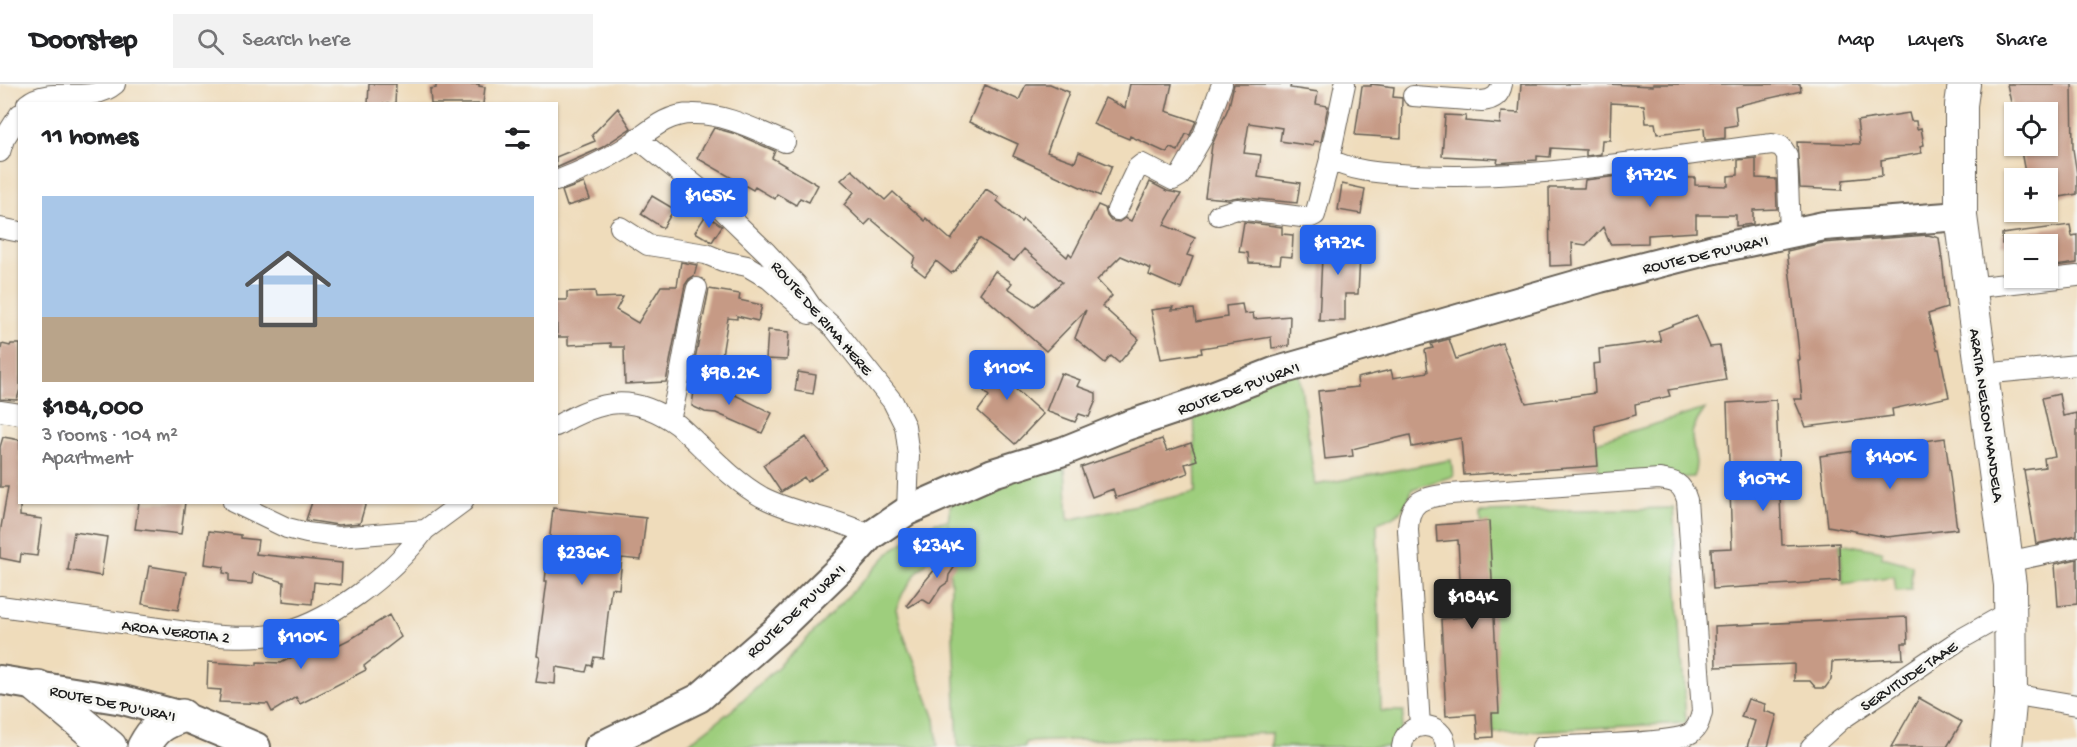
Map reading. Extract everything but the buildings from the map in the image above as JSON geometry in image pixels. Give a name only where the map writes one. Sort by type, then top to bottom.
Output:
[{"type":"highway","points":[[38,687],[110,747]]},
{"type":"highway","points":[[144,747],[156,729],[164,722],[182,716]]},
{"type":"main road","name":"ARATIA NELSON MANDELA","points":[[1964,84],[1961,105],[1961,216],[2007,562],[2011,611],[2011,694],[2007,747]]},
{"type":"main road","name":"ROUTE DE PU'URA'I","points":[[599,747],[699,698],[776,631],[844,565],[870,536],[907,511],[993,473],[1064,451],[1274,372],[1600,278],[1710,250],[1824,226],[1961,216]]},
{"type":"main road","name":"ROUTE DE PU'URA'I","points":[[0,681],[123,700],[182,716],[256,747]]},
{"type":"street","points":[[29,102],[33,97],[48,90],[60,88],[100,92],[108,90],[115,84]]},
{"type":"street","points":[[1117,210],[1137,168],[1142,164],[1166,178],[1173,180],[1180,176],[1203,136],[1222,84]]},
{"type":"street","points":[[1218,215],[1237,209],[1302,217],[1316,215],[1345,84]]},
{"type":"street","points":[[1413,96],[1492,100],[1500,92],[1502,84]]},
{"type":"street","points":[[558,179],[598,164],[650,128],[671,117],[691,114],[731,120],[785,142]]},
{"type":"street","points":[[0,152],[4,139],[18,117]]},
{"type":"street","name":"ROUTE DE RIMA HERE","points":[[637,138],[737,222],[796,284],[813,309],[834,328],[893,402],[905,426],[909,456],[907,511]]},
{"type":"street","points":[[1330,159],[1343,165],[1368,171],[1478,177],[1562,172],[1772,144],[1784,148],[1787,155],[1790,233]]},
{"type":"street","points":[[620,227],[648,246],[706,254],[723,261],[747,266],[769,279],[819,323],[834,328]]},
{"type":"street","points":[[0,228],[18,232]]},
{"type":"street","points":[[1970,288],[2077,276]]},
{"type":"street","points":[[670,419],[697,288]]},
{"type":"street","points":[[1982,374],[2077,365]]},
{"type":"street","points":[[558,425],[597,405],[611,402],[636,404],[670,419],[736,479],[763,497],[796,511],[840,522],[870,536]]},
{"type":"street","points":[[0,411],[18,414]]},
{"type":"street","points":[[1420,726],[1407,530],[1410,513],[1416,503],[1426,497],[1450,494],[1659,479],[1674,482],[1684,489],[1687,500],[1700,681],[1699,722],[1692,732],[1683,736],[1654,741],[1542,747]]},
{"type":"street","name":"AROA VEROTIA 2","points":[[238,504],[271,521],[307,533],[359,537],[425,530]]},
{"type":"street","name":"AROA VEROTIA 2","points":[[0,606],[208,635],[235,637],[288,632],[314,620],[369,586],[410,549],[425,530],[461,504]]},
{"type":"street","points":[[2007,562],[2077,547]]},
{"type":"street","name":"SERVITUDE TAAE","points":[[1810,747],[1842,719],[1961,639],[2011,611]]},
{"type":"street","points":[[2011,694],[2077,705]]},
{"type":"street","points":[[1402,747],[1405,736],[1410,730],[1420,726],[1431,726],[1438,730],[1443,735],[1446,747]]},
{"type":"green space","points":[[1298,365],[1315,485],[1451,460],[1453,476],[1412,489],[1408,502],[1400,511],[1377,523],[1381,711],[1404,711],[1400,737],[1392,747],[1271,747],[1272,733],[1026,742],[1025,747],[958,747],[948,524],[941,548],[917,572],[903,593],[896,609],[935,719],[938,747],[684,747],[732,710],[802,644],[893,549],[936,522],[948,521],[953,490],[1064,451],[1068,520],[1196,492],[1194,403]]},
{"type":"green space","points":[[1705,409],[1692,432],[1696,461],[1693,477],[1600,483],[1596,442]]},
{"type":"green space","points":[[1673,508],[1686,723],[1493,733],[1480,512]]},
{"type":"green space","points":[[1840,543],[1882,551],[1882,557],[1912,565],[1911,590],[1896,591],[1894,576],[1843,584]]}]
